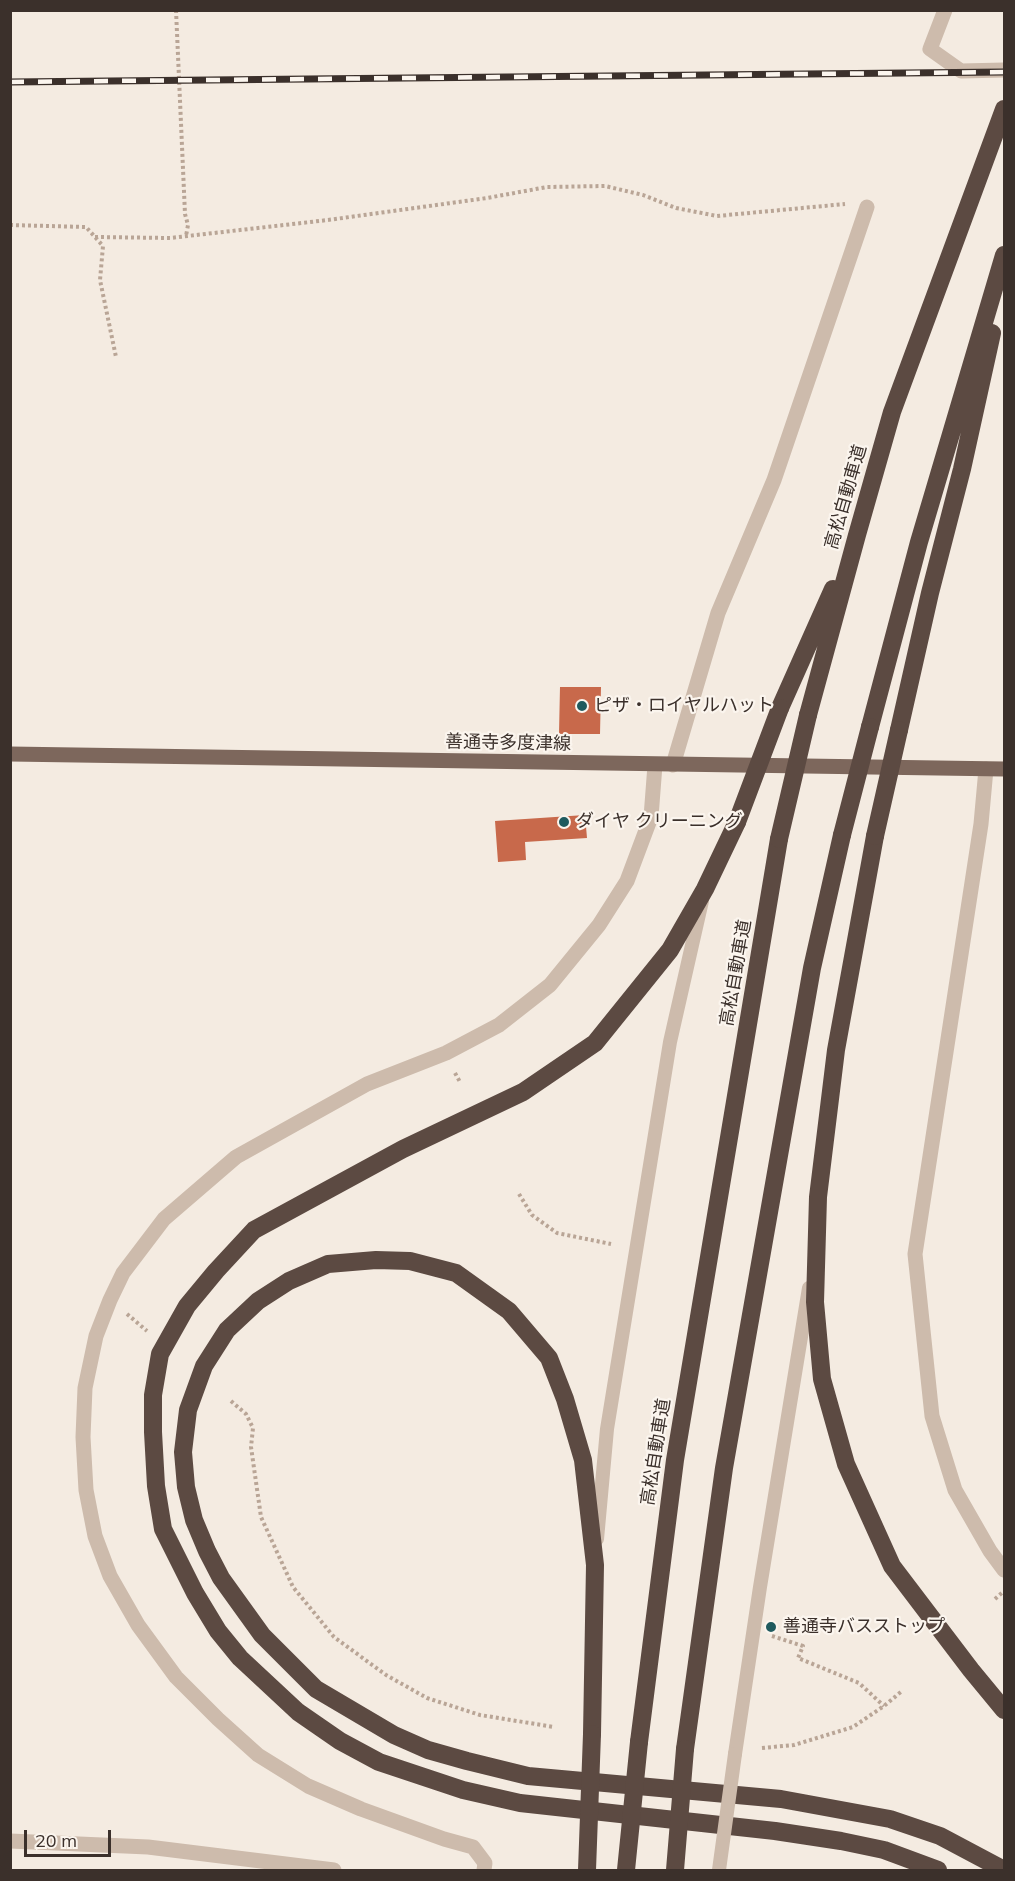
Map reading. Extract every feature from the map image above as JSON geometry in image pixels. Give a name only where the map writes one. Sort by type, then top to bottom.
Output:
[{"type":"highway","name":"高松自動車道","points":[[626,1870],[639,1742],[675,1460],[780,839],[808,715],[892,412],[993,136],[1005,109]]},
{"type":"highway","points":[[675,1870],[685,1749],[724,1468],[812,968],[842,835],[919,542],[1005,255]]},
{"type":"highway","points":[[1005,275],[962,469],[930,593],[875,836],[836,1050],[818,1197],[815,1254],[815,1302],[822,1378],[846,1464],[892,1566],[971,1670],[1005,1710]]},
{"type":"highway","points":[[857,535],[780,708],[737,822],[705,890],[670,950],[594,1043],[524,1092],[403,1149],[254,1230],[216,1271],[188,1306],[160,1354],[153,1395],[156,1486],[163,1529],[195,1593],[218,1631],[240,1658],[298,1712],[340,1741],[379,1762],[463,1790],[520,1803],[775,1831],[841,1841],[884,1850],[938,1870]]},
{"type":"highway","points":[[587,1870],[592,1734],[595,1565],[583,1460],[565,1399],[549,1358],[509,1311],[456,1274],[410,1262],[376,1260],[328,1264],[289,1281],[258,1301],[226,1330],[204,1366],[188,1410],[183,1452],[186,1487],[194,1520],[221,1578],[262,1635],[316,1689],[394,1735],[428,1750],[467,1761],[528,1776],[781,1799],[890,1819],[940,1836],[1005,1870]]},
{"type":"main road","name":"善通寺多度津線","points":[[10,754],[1005,769]]},
{"type":"street","points":[[945,10],[930,49],[961,70],[1005,70]]},
{"type":"street","points":[[673,765],[718,613],[774,480],[867,207]]},
{"type":"street","points":[[484,1870],[484,1863],[473,1847],[361,1809],[308,1786],[258,1755],[176,1677],[138,1625],[110,1576],[94,1536],[86,1490],[85,1388],[96,1336],[123,1273],[164,1219],[236,1156],[367,1084],[446,1053],[499,1025],[550,985],[599,926],[627,881],[651,817],[655,765]]},
{"type":"street","points":[[986,769],[981,824],[915,1254],[932,1416],[955,1490],[990,1551],[1005,1570]]},
{"type":"street","points":[[10,1841],[148,1847],[334,1870]]},
{"type":"lane","points":[[595,1565],[607,1429],[670,1042],[705,890]]},
{"type":"lane","points":[[719,1870],[760,1587],[815,1254]]},
{"type":"path","points":[[176,10],[185,214],[188,225],[186,236]]},
{"type":"path","points":[[95,237],[186,236],[328,220],[487,198],[547,187],[604,186],[643,195],[676,208],[717,216],[854,203],[867,207]]},
{"type":"path","points":[[10,225],[86,227],[103,246],[100,280],[116,357]]},
{"type":"path","points":[[519,1194],[532,1215],[557,1233],[611,1244]]},
{"type":"path","points":[[110,1300],[151,1334]]},
{"type":"path","points":[[231,1401],[246,1414],[254,1428],[251,1447],[261,1517],[292,1587],[334,1637],[386,1675],[427,1698],[480,1715],[554,1727]]},
{"type":"path","points":[[995,1599],[1005,1591]]},
{"type":"path","points":[[772,1635],[802,1646],[798,1658],[859,1683],[884,1706]]},
{"type":"path","points":[[762,1748],[794,1745],[853,1727],[902,1691]]},
{"type":"building","points":[[560,687],[601,687],[600,734],[559,734]]},
{"type":"building","points":[[585,815],[587,838],[525,842],[526,860],[498,862],[495,821]]},
{"type":"railway","points":[[10,82],[1004,72]]},
{"type":"place","name":"ピザ・ロイヤルハット","points":[[582,706]]},
{"type":"place","name":"ダイヤ クリーニング","points":[[564,822]]},
{"type":"place","name":"善通寺バスストップ","points":[[771,1627]]}]
